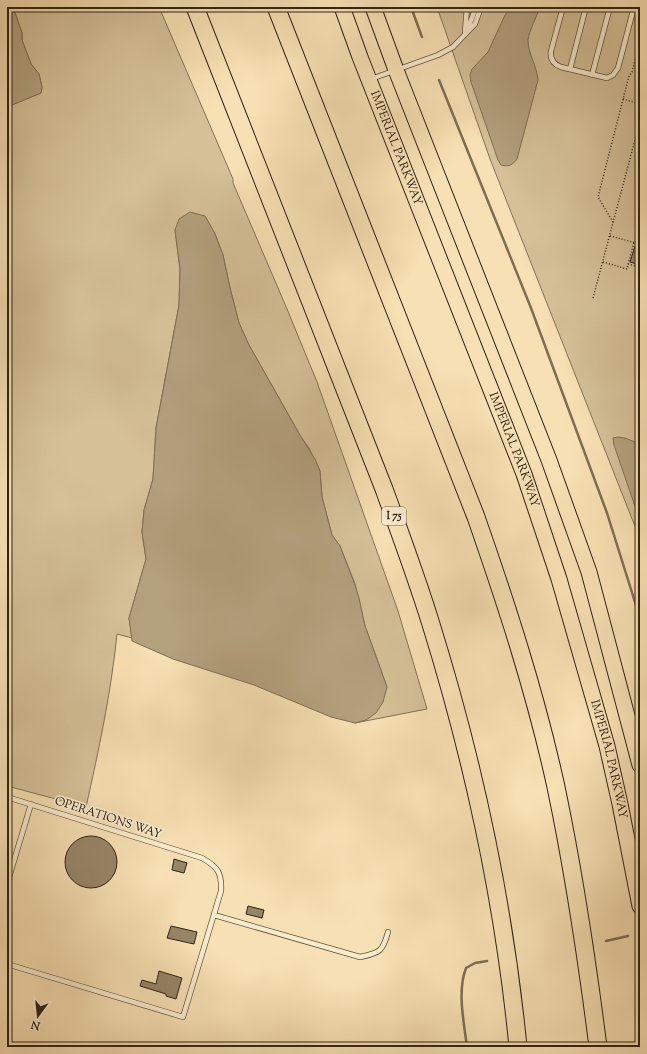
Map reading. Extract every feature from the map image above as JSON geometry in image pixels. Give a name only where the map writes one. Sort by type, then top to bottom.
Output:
[{"type":"highway","name":"I 75","points":[[195,7],[384,489],[409,557],[430,621],[462,735],[481,812],[507,960],[518,1047]]},
{"type":"highway","points":[[276,7],[476,517],[520,650],[555,786],[568,846],[582,921],[598,1047]]},
{"type":"main road","name":"IMPERIAL PARKWAY","points":[[342,7],[369,80],[524,474],[559,579],[607,746],[640,906]]},
{"type":"main road","points":[[373,7],[396,70],[549,460],[586,565],[633,734],[640,765]]},
{"type":"main road","points":[[629,848],[640,861]]},
{"type":"lane","points":[[465,36],[467,7]]},
{"type":"lane","points":[[465,36],[476,7]]},
{"type":"lane","points":[[369,80],[438,55],[453,47],[475,24],[481,7]]},
{"type":"lane","points":[[563,7],[551,56],[557,65],[607,78],[616,72],[634,7]]},
{"type":"lane","points":[[570,69],[586,7]]},
{"type":"lane","points":[[592,75],[610,7]]},
{"type":"lane","name":"OPERATIONS WAY","points":[[7,797],[202,858],[213,865],[219,873],[221,880],[221,891],[214,915]]},
{"type":"lane","points":[[7,884],[31,804]]},
{"type":"lane","points":[[7,964],[183,1017],[214,915],[360,957],[372,955],[384,946],[388,932]]},
{"type":"path","points":[[614,222],[598,197],[640,41]]},
{"type":"path","points":[[623,100],[640,104]]},
{"type":"path","points":[[593,298],[640,121]]},
{"type":"path","points":[[610,236],[640,244]]},
{"type":"path","points":[[603,262],[627,269],[634,242]]},
{"type":"path","points":[[628,264],[640,267]]},
{"type":"shaded area","points":[[7,7],[13,7],[22,33],[22,40],[31,64],[39,74],[42,87],[41,93],[7,107]]},
{"type":"shaded area","points":[[13,7],[159,7],[233,179],[233,183],[317,382],[398,611],[427,709],[355,723],[366,720],[387,687],[365,626],[355,584],[340,546],[332,535],[322,497],[320,471],[309,448],[301,437],[249,345],[239,323],[223,255],[215,234],[205,216],[175,230],[180,269],[179,305],[156,428],[153,479],[144,510],[142,532],[146,559],[129,618],[132,638],[117,634],[108,699],[86,807],[7,786],[7,107],[41,93],[42,87],[39,74],[31,64],[22,40],[22,33]]},
{"type":"shaded area","points":[[437,7],[640,7],[640,539],[490,159]]},
{"type":"shaded area","points":[[511,7],[540,7],[531,28],[528,40],[529,50],[538,80],[517,159],[512,164],[507,166],[501,165],[498,160],[471,82],[470,75],[472,69],[488,52],[505,15]]},
{"type":"shaded area","points":[[190,212],[205,216],[215,234],[223,255],[239,323],[249,345],[315,459],[320,471],[322,497],[332,535],[340,546],[355,585],[365,626],[387,687],[383,702],[376,713],[366,720],[355,723],[331,717],[254,685],[173,659],[132,641],[129,618],[146,559],[142,532],[144,510],[153,479],[156,428],[179,305],[180,269],[175,230],[179,219]]},
{"type":"shaded area","points":[[618,437],[640,444],[640,521],[614,445],[613,438]]},
{"type":"building","points":[[635,246],[640,248],[640,265],[630,262]]},
{"type":"building","points":[[86,836],[96,836],[110,843],[117,857],[117,867],[110,881],[96,888],[86,888],[76,884],[69,877],[65,867],[65,857],[69,847],[76,840]]},
{"type":"building","points":[[174,859],[187,863],[184,873],[172,870]]},
{"type":"building","points":[[248,906],[264,910],[262,918],[246,914]]},
{"type":"building","points":[[171,926],[197,932],[194,944],[167,938]]},
{"type":"building","points":[[159,971],[182,978],[176,999],[166,996],[166,994],[140,986],[142,980],[156,984]]},
{"type":"waterway","points":[[411,7],[422,37]]},
{"type":"waterway","points":[[439,80],[531,308],[607,513],[640,618]]},
{"type":"waterway","points":[[606,941],[628,936]]},
{"type":"waterway","points":[[467,1047],[462,1007],[463,977],[466,968],[475,963],[487,961]]}]
